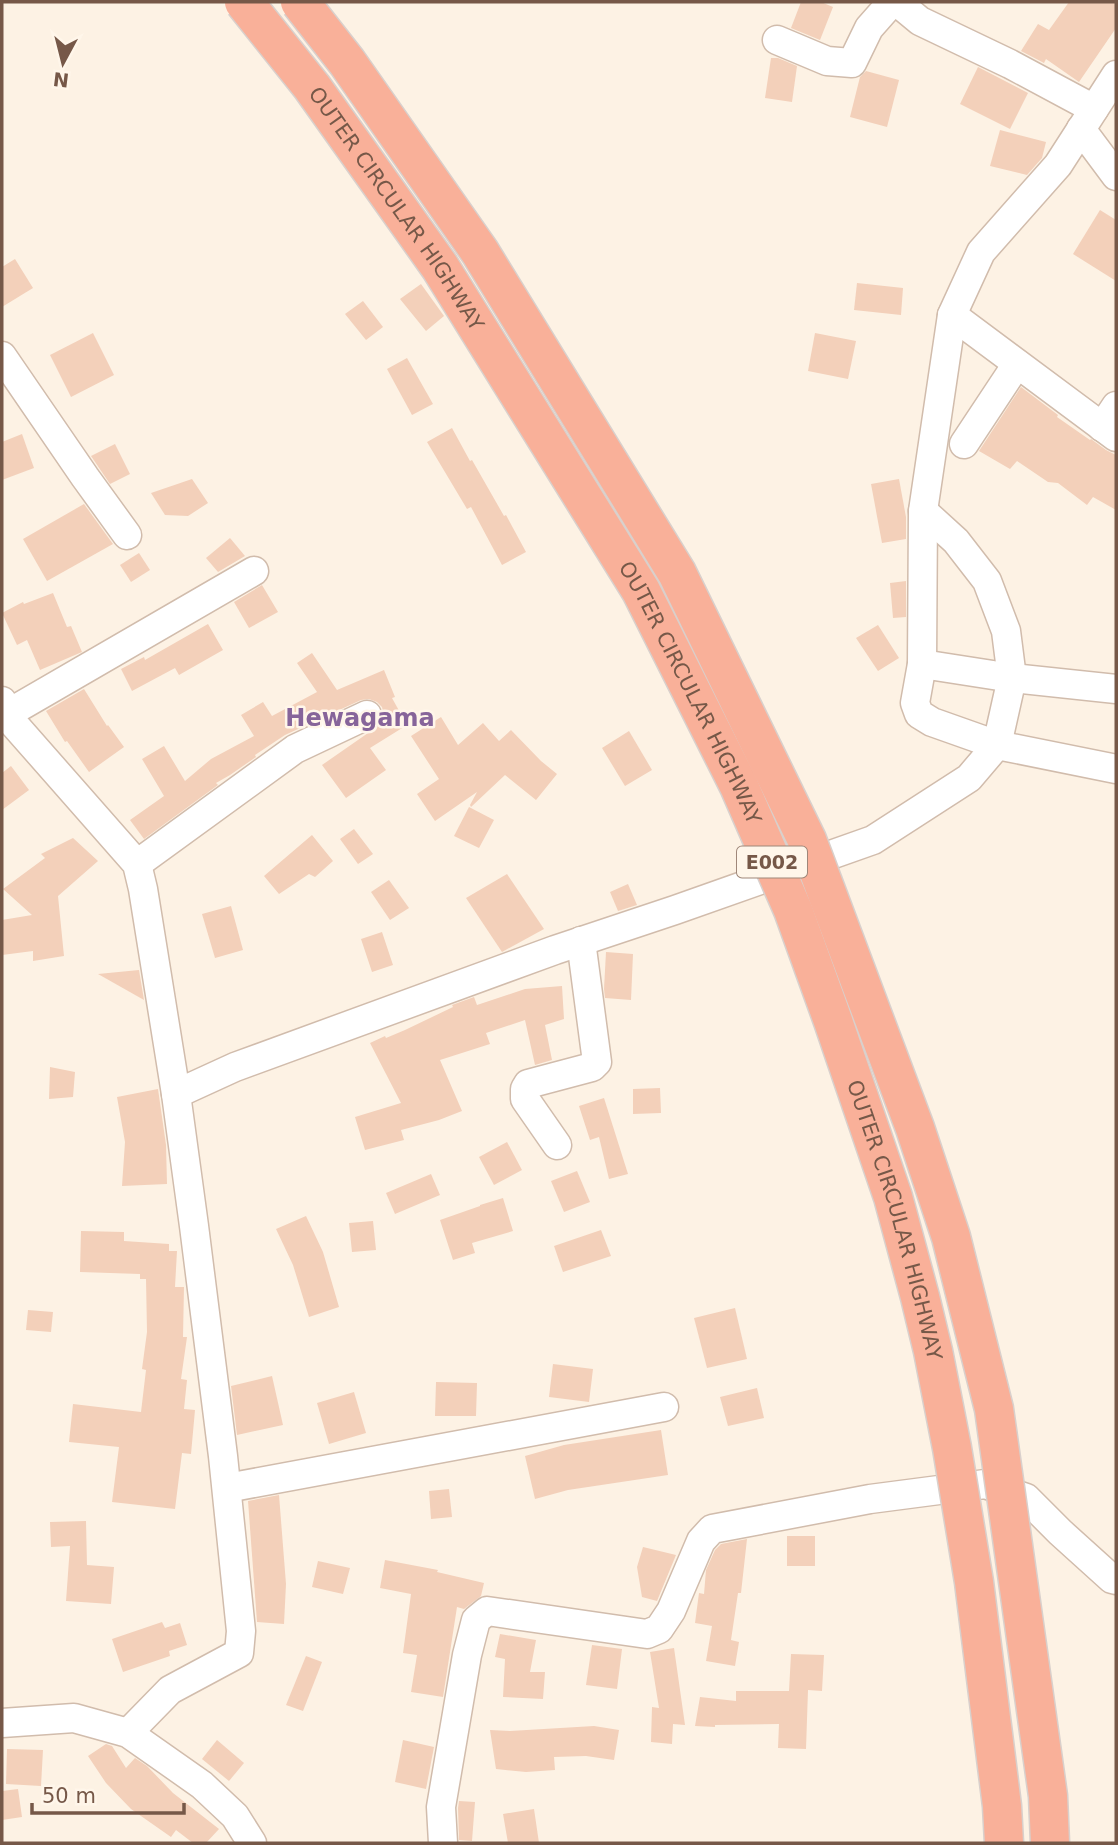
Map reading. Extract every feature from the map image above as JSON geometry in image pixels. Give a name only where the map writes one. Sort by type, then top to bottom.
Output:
[{"type":"highway","name":"OUTER CIRCULAR HIGHWAY","points":[[244,2],[312,87],[440,267],[642,591],[739,786],[793,910],[888,1184],[933,1351],[974,1581],[1002,1806],[1004,1843]]},
{"type":"highway","name":"OUTER CIRCULAR HIGHWAY","points":[[300,2],[347,62],[480,252],[670,562],[807,840],[923,1152],[951,1237],[994,1409],[1048,1796],[1050,1843]]},
{"type":"street","points":[[777,40],[827,61],[852,63],[869,27],[895,2],[920,21],[1010,64],[1087,119],[1116,176]]},
{"type":"street","points":[[1116,75],[1058,165],[981,252],[952,315],[923,511],[922,664],[915,703],[919,714],[932,722],[997,745],[1116,769]]},
{"type":"street","points":[[952,315],[1017,364],[1112,423]]},
{"type":"street","points":[[2,356],[127,535]]},
{"type":"street","points":[[964,444],[1017,364]]},
{"type":"street","points":[[176,1094],[235,1067],[581,941],[873,840],[969,778],[997,745],[1012,678],[1006,631],[987,581],[956,541],[923,511]]},
{"type":"street","points":[[128,1733],[170,1690],[239,1653],[242,1631],[194,1226],[176,1094],[137,864],[3,711],[254,571]]},
{"type":"street","points":[[922,664],[1012,678],[1116,689]]},
{"type":"street","points":[[137,864],[295,749],[368,715]]},
{"type":"street","points":[[557,1145],[525,1099],[525,1089],[528,1084],[592,1067],[597,1062],[581,941]]},
{"type":"street","points":[[226,1488],[664,1407]]},
{"type":"street","points":[[443,1843],[441,1807],[467,1655],[476,1620],[487,1611],[647,1634],[659,1629],[671,1611],[701,1541],[712,1529],[870,1499],[985,1484],[1026,1498],[1068,1540],[1116,1580]]},
{"type":"street","points":[[2,1723],[74,1718],[128,1733],[202,1785],[235,1816],[252,1843]]},
{"type":"building","points":[[801,2],[821,2],[833,7],[820,40],[791,28]]},
{"type":"building","points":[[1069,2],[1116,2],[1116,28],[1079,82],[1046,59],[1044,63],[1021,51],[1038,24],[1049,30]]},
{"type":"building","points":[[771,58],[797,66],[792,102],[765,98]]},
{"type":"building","points":[[978,67],[1028,93],[1010,129],[960,104]]},
{"type":"building","points":[[866,71],[899,80],[887,127],[850,117],[860,77]]},
{"type":"building","points":[[1000,130],[1046,142],[1042,158],[1027,175],[990,166]]},
{"type":"building","points":[[1100,210],[1116,220],[1116,281],[1073,254]]},
{"type":"building","points":[[15,259],[33,288],[2,307],[2,267]]},
{"type":"building","points":[[857,283],[903,288],[901,315],[854,310]]},
{"type":"building","points":[[421,284],[444,316],[426,331],[400,299]]},
{"type":"building","points":[[363,301],[383,327],[366,340],[345,314]]},
{"type":"building","points":[[93,333],[114,375],[71,397],[50,355]]},
{"type":"building","points":[[815,333],[856,341],[848,379],[808,371]]},
{"type":"building","points":[[407,358],[433,404],[412,415],[387,369]]},
{"type":"building","points":[[1021,387],[1058,415],[1057,417],[1116,455],[1116,510],[1093,497],[1087,505],[1058,483],[1048,482],[1017,461],[1010,469],[979,451]]},
{"type":"building","points":[[452,428],[526,552],[502,565],[471,507],[467,509],[427,442]]},
{"type":"building","points":[[22,434],[34,468],[2,480],[2,442]]},
{"type":"building","points":[[115,444],[130,474],[110,484],[91,456]]},
{"type":"building","points":[[192,479],[208,503],[188,516],[165,515],[151,493]]},
{"type":"building","points":[[899,479],[906,517],[906,539],[882,543],[871,484]]},
{"type":"building","points":[[84,504],[113,544],[47,581],[23,539]]},
{"type":"building","points":[[230,538],[245,556],[218,572],[206,558]]},
{"type":"building","points":[[139,553],[150,570],[131,582],[120,565]]},
{"type":"building","points":[[906,581],[906,617],[893,618],[890,583]]},
{"type":"building","points":[[262,585],[278,612],[249,628],[234,602]]},
{"type":"building","points":[[53,593],[67,627],[71,626],[82,652],[40,670],[27,640],[17,645],[2,613],[23,602],[24,604]]},
{"type":"building","points":[[208,624],[223,650],[179,675],[175,668],[132,691],[121,669],[144,657],[145,660]]},
{"type":"building","points":[[878,625],[899,658],[878,671],[856,638]]},
{"type":"building","points":[[312,653],[337,690],[384,670],[395,697],[392,698],[407,725],[370,748],[386,770],[346,798],[322,765],[381,724],[384,716],[382,707],[369,699],[361,700],[285,735],[216,783],[218,785],[144,839],[130,820],[164,796],[142,759],[164,746],[185,781],[211,759],[254,736],[241,715],[263,702],[272,716],[317,692],[297,663]]},
{"type":"building","points":[[84,689],[124,747],[89,772],[67,741],[65,742],[46,711]]},
{"type":"building","points":[[441,717],[458,745],[483,723],[499,741],[511,730],[557,774],[536,800],[505,775],[471,807],[477,792],[435,821],[417,794],[439,779],[411,736]]},
{"type":"building","points":[[629,731],[652,770],[625,786],[602,748]]},
{"type":"building","points":[[11,766],[29,790],[2,810],[2,773]]},
{"type":"building","points":[[469,807],[494,820],[479,848],[454,836]]},
{"type":"building","points":[[354,829],[373,854],[358,864],[340,839]]},
{"type":"building","points":[[312,835],[333,861],[315,877],[309,874],[279,894],[264,876]]},
{"type":"building","points":[[73,838],[98,861],[58,896],[64,956],[33,961],[33,951],[2,955],[2,920],[32,915],[3,889],[45,858],[41,854]]},
{"type":"building","points":[[507,874],[544,929],[502,952],[466,898]]},
{"type":"building","points":[[389,880],[409,908],[390,920],[371,892]]},
{"type":"building","points":[[628,884],[637,905],[618,911],[610,892]]},
{"type":"building","points":[[231,906],[243,950],[215,958],[202,914]]},
{"type":"building","points":[[382,932],[393,965],[372,972],[361,939]]},
{"type":"building","points":[[606,952],[633,954],[631,1000],[605,998]]},
{"type":"building","points":[[139,970],[144,1000],[98,974]]},
{"type":"building","points":[[562,986],[564,1019],[545,1025],[552,1060],[535,1065],[525,1020],[486,1033],[490,1044],[440,1060],[462,1111],[401,1130],[404,1140],[365,1150],[355,1117],[401,1103],[370,1043],[405,1030],[453,1007],[452,1005],[474,997],[477,1005],[525,989]]},
{"type":"building","points":[[50,1067],[75,1072],[73,1097],[49,1099]]},
{"type":"building","points":[[660,1088],[661,1113],[633,1114],[633,1089]]},
{"type":"building","points":[[158,1089],[166,1145],[167,1184],[122,1186],[125,1142],[117,1097]]},
{"type":"building","points":[[604,1098],[628,1174],[609,1179],[599,1137],[590,1140],[579,1106]]},
{"type":"building","points":[[507,1142],[522,1170],[494,1185],[479,1157]]},
{"type":"building","points":[[577,1171],[590,1202],[564,1212],[551,1181]]},
{"type":"building","points":[[431,1174],[440,1195],[395,1214],[386,1193]]},
{"type":"building","points":[[503,1198],[513,1231],[472,1243],[475,1253],[453,1260],[440,1220]]},
{"type":"building","points":[[306,1216],[323,1252],[339,1307],[309,1317],[293,1265],[276,1229]]},
{"type":"building","points":[[373,1221],[376,1250],[352,1252],[349,1223]]},
{"type":"building","points":[[601,1230],[611,1256],[563,1272],[554,1246]]},
{"type":"building","points":[[81,1231],[124,1232],[124,1241],[169,1244],[169,1251],[177,1251],[175,1287],[184,1287],[183,1337],[187,1337],[181,1379],[187,1380],[184,1409],[195,1410],[191,1454],[182,1453],[175,1509],[112,1502],[119,1447],[69,1442],[73,1404],[141,1412],[146,1370],[142,1369],[147,1332],[146,1279],[140,1279],[140,1274],[80,1272]]},
{"type":"building","points":[[735,1308],[747,1359],[707,1368],[694,1318]]},
{"type":"building","points":[[28,1310],[53,1312],[51,1332],[26,1330]]},
{"type":"building","points":[[553,1364],[593,1369],[589,1402],[549,1397]]},
{"type":"building","points":[[272,1376],[283,1425],[237,1435],[231,1386]]},
{"type":"building","points":[[436,1382],[477,1383],[476,1416],[435,1416]]},
{"type":"building","points":[[757,1388],[764,1418],[728,1426],[720,1397]]},
{"type":"building","points":[[354,1392],[366,1433],[329,1444],[317,1403]]},
{"type":"building","points":[[661,1430],[668,1475],[568,1490],[535,1499],[525,1456],[564,1445]]},
{"type":"building","points":[[449,1489],[452,1517],[431,1519],[429,1491]]},
{"type":"building","points":[[279,1495],[286,1584],[284,1624],[257,1622],[248,1501]]},
{"type":"building","points":[[86,1521],[87,1565],[114,1567],[111,1604],[66,1601],[70,1546],[51,1547],[50,1522]]},
{"type":"building","points":[[787,1536],[815,1536],[815,1566],[787,1566]]},
{"type":"building","points":[[747,1539],[741,1593],[738,1593],[731,1640],[739,1642],[735,1666],[706,1661],[712,1626],[695,1623],[699,1593],[704,1594],[706,1570],[715,1550],[721,1544]]},
{"type":"building","points":[[643,1547],[676,1555],[657,1601],[642,1597],[637,1567]]},
{"type":"building","points":[[385,1560],[438,1570],[437,1572],[484,1583],[481,1596],[464,1609],[457,1607],[443,1697],[411,1692],[417,1655],[403,1653],[411,1594],[380,1588]]},
{"type":"building","points":[[318,1561],[350,1568],[343,1594],[312,1587]]},
{"type":"building","points":[[162,1622],[165,1628],[180,1623],[187,1645],[169,1651],[170,1656],[123,1672],[112,1639]]},
{"type":"building","points":[[500,1634],[536,1640],[530,1672],[545,1672],[543,1699],[503,1697],[505,1659],[495,1657]]},
{"type":"building","points":[[592,1645],[622,1649],[617,1689],[586,1685]]},
{"type":"building","points":[[674,1648],[685,1725],[673,1724],[672,1744],[651,1742],[652,1707],[659,1708],[650,1652]]},
{"type":"building","points":[[791,1654],[824,1655],[822,1691],[808,1690],[806,1749],[778,1748],[779,1724],[695,1726],[700,1697],[736,1701],[736,1691],[789,1691]]},
{"type":"building","points":[[306,1656],[322,1662],[303,1711],[286,1705]]},
{"type":"building","points":[[594,1726],[619,1730],[614,1760],[586,1756],[554,1757],[555,1770],[526,1772],[496,1769],[490,1730]]},
{"type":"building","points":[[217,1740],[244,1763],[229,1781],[202,1759]]},
{"type":"building","points":[[403,1740],[434,1747],[426,1789],[395,1782]]},
{"type":"building","points":[[106,1744],[112,1746],[126,1768],[135,1758],[147,1766],[173,1793],[219,1829],[206,1843],[193,1843],[176,1830],[171,1837],[131,1809],[106,1783],[88,1756]]},
{"type":"building","points":[[7,1749],[43,1750],[41,1786],[6,1784]]},
{"type":"building","points":[[18,1789],[22,1817],[2,1820],[2,1791]]},
{"type":"building","points":[[459,1801],[475,1802],[472,1841],[459,1840]]},
{"type":"building","points":[[534,1809],[539,1843],[508,1843],[503,1814]]},
{"type":"district","name":"Hewagama","points":[[360,718]]}]
